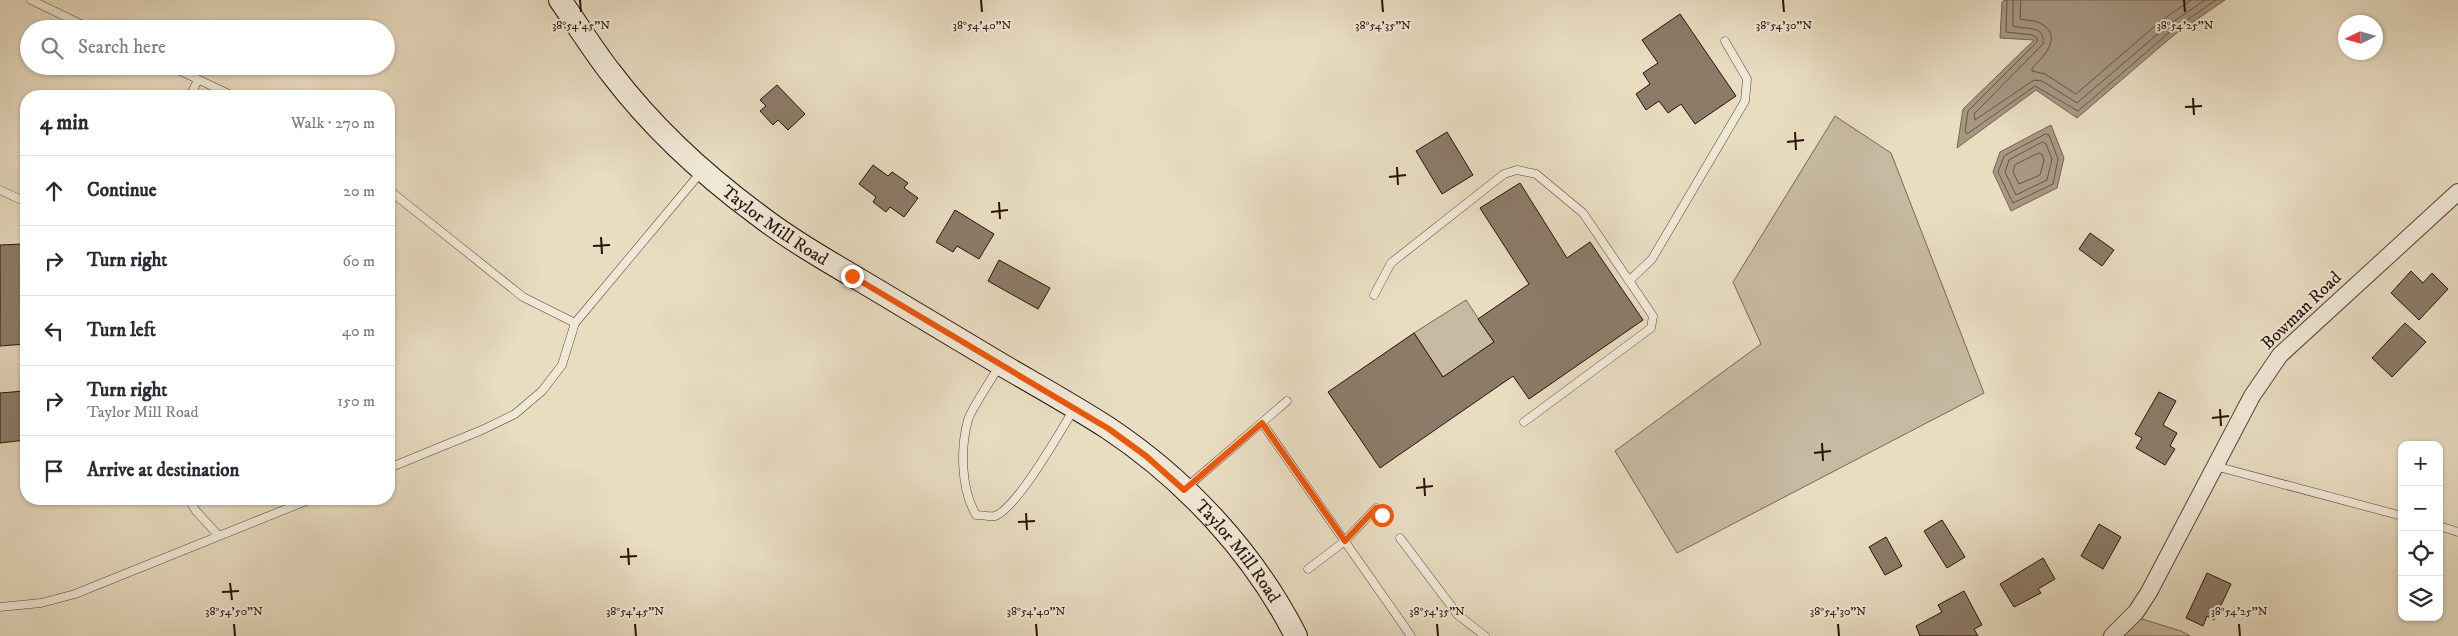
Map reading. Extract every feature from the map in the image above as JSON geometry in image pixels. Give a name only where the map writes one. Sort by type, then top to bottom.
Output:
[{"type":"main road","name":"Taylor Mill Road","points":[[560,0],[611,73],[638,106],[677,148],[757,215],[811,252],[1109,429],[1146,456],[1184,490],[1245,554],[1281,607],[1296,636]]},
{"type":"street","name":"Bowman Road","points":[[2112,636],[2136,612],[2149,592],[2252,396],[2290,344],[2458,192]]},
{"type":"lane","points":[[31,0],[72,20]]},
{"type":"lane","points":[[1629,281],[1652,259],[1746,101],[1747,79],[1725,41]]},
{"type":"lane","points":[[188,75],[220,90]]},
{"type":"lane","points":[[193,90],[198,80]]},
{"type":"lane","points":[[395,466],[482,430],[515,414],[542,391],[562,365],[575,323],[703,170]]},
{"type":"lane","points":[[1374,295],[1391,263],[1504,174],[1517,170],[1536,174],[1583,213],[1653,316],[1651,328],[1524,422]]},
{"type":"lane","points":[[0,190],[20,199]]},
{"type":"lane","points":[[395,195],[523,297],[575,323]]},
{"type":"lane","points":[[1000,364],[968,419],[964,456],[965,483],[968,502],[976,515],[994,516],[1007,508],[1035,471],[1075,408]]},
{"type":"lane","points":[[1184,490],[1287,401]]},
{"type":"lane","points":[[1262,423],[1411,636]]},
{"type":"lane","points":[[2214,466],[2398,515]]},
{"type":"lane","points":[[192,505],[218,534]]},
{"type":"lane","points":[[0,607],[41,603],[74,594],[218,534],[294,505]]},
{"type":"lane","points":[[1308,569],[1345,541],[1376,508],[1382,515]]},
{"type":"lane","points":[[2443,527],[2458,532]]},
{"type":"lane","points":[[1400,538],[1458,615],[1485,636]]},
{"type":"shaded area","points":[[1835,116],[1891,153],[1984,393],[1677,553],[1615,451],[1761,344],[1733,282]]},
{"type":"shaded area","points":[[1466,300],[1494,342],[1443,377],[1414,333]]},
{"type":"shaded area","points":[[2132,616],[2181,631],[2190,636],[2112,636]]},
{"type":"water","points":[[2004,0],[2225,0],[2174,35],[2077,118],[2036,90],[1957,148],[1963,109],[2034,40],[2000,38],[2002,2]]},
{"type":"water","points":[[2051,125],[2064,158],[2057,188],[2011,211],[1993,172],[2000,152]]},
{"type":"building","points":[[1680,14],[1736,96],[1695,124],[1681,104],[1668,113],[1659,101],[1646,110],[1636,94],[1650,84],[1643,73],[1658,63],[1642,40]]},
{"type":"building","points":[[777,85],[805,114],[788,130],[778,120],[773,125],[760,111],[766,106],[760,100]]},
{"type":"building","points":[[1447,132],[1473,175],[1442,194],[1416,151]]},
{"type":"building","points":[[873,165],[888,176],[892,172],[908,183],[904,188],[918,198],[904,217],[890,207],[886,212],[873,202],[876,197],[859,184]]},
{"type":"building","points":[[1520,183],[1567,258],[1590,242],[1643,320],[1529,399],[1513,376],[1380,468],[1328,392],[1414,333],[1443,377],[1494,342],[1478,319],[1529,284],[1480,208]]},
{"type":"building","points":[[955,210],[994,234],[979,259],[957,246],[953,252],[936,242]]},
{"type":"building","points":[[2090,233],[2114,250],[2102,266],[2079,249]]},
{"type":"building","points":[[20,244],[20,344],[0,346],[0,245]]},
{"type":"building","points":[[999,260],[1050,288],[1038,309],[988,281]]},
{"type":"building","points":[[2411,271],[2423,283],[2432,273],[2448,289],[2419,320],[2391,293]]},
{"type":"building","points":[[2405,323],[2426,342],[2392,377],[2372,358]]},
{"type":"building","points":[[20,391],[20,441],[0,443],[0,393]]},
{"type":"building","points":[[2159,392],[2176,401],[2163,425],[2177,433],[2170,446],[2175,449],[2165,465],[2136,448],[2142,438],[2135,434]]},
{"type":"building","points":[[1942,520],[1965,557],[1947,568],[1924,531]]},
{"type":"building","points":[[2099,524],[2121,537],[2103,569],[2081,556]]},
{"type":"building","points":[[1886,537],[1902,566],[1885,575],[1869,547]]},
{"type":"building","points":[[2043,558],[2055,579],[2038,589],[2041,593],[2014,607],[2000,584]]},
{"type":"building","points":[[2207,573],[2231,584],[2214,620],[2207,616],[2203,626],[2186,618]]},
{"type":"building","points":[[1964,591],[1982,625],[1974,629],[1978,636],[1920,636],[1916,626],[1942,612],[1938,605]]},
{"type":"route","points":[[852,276],[1109,429],[1146,456],[1184,490],[1262,423],[1345,541],[1376,508],[1382,515]]}]
